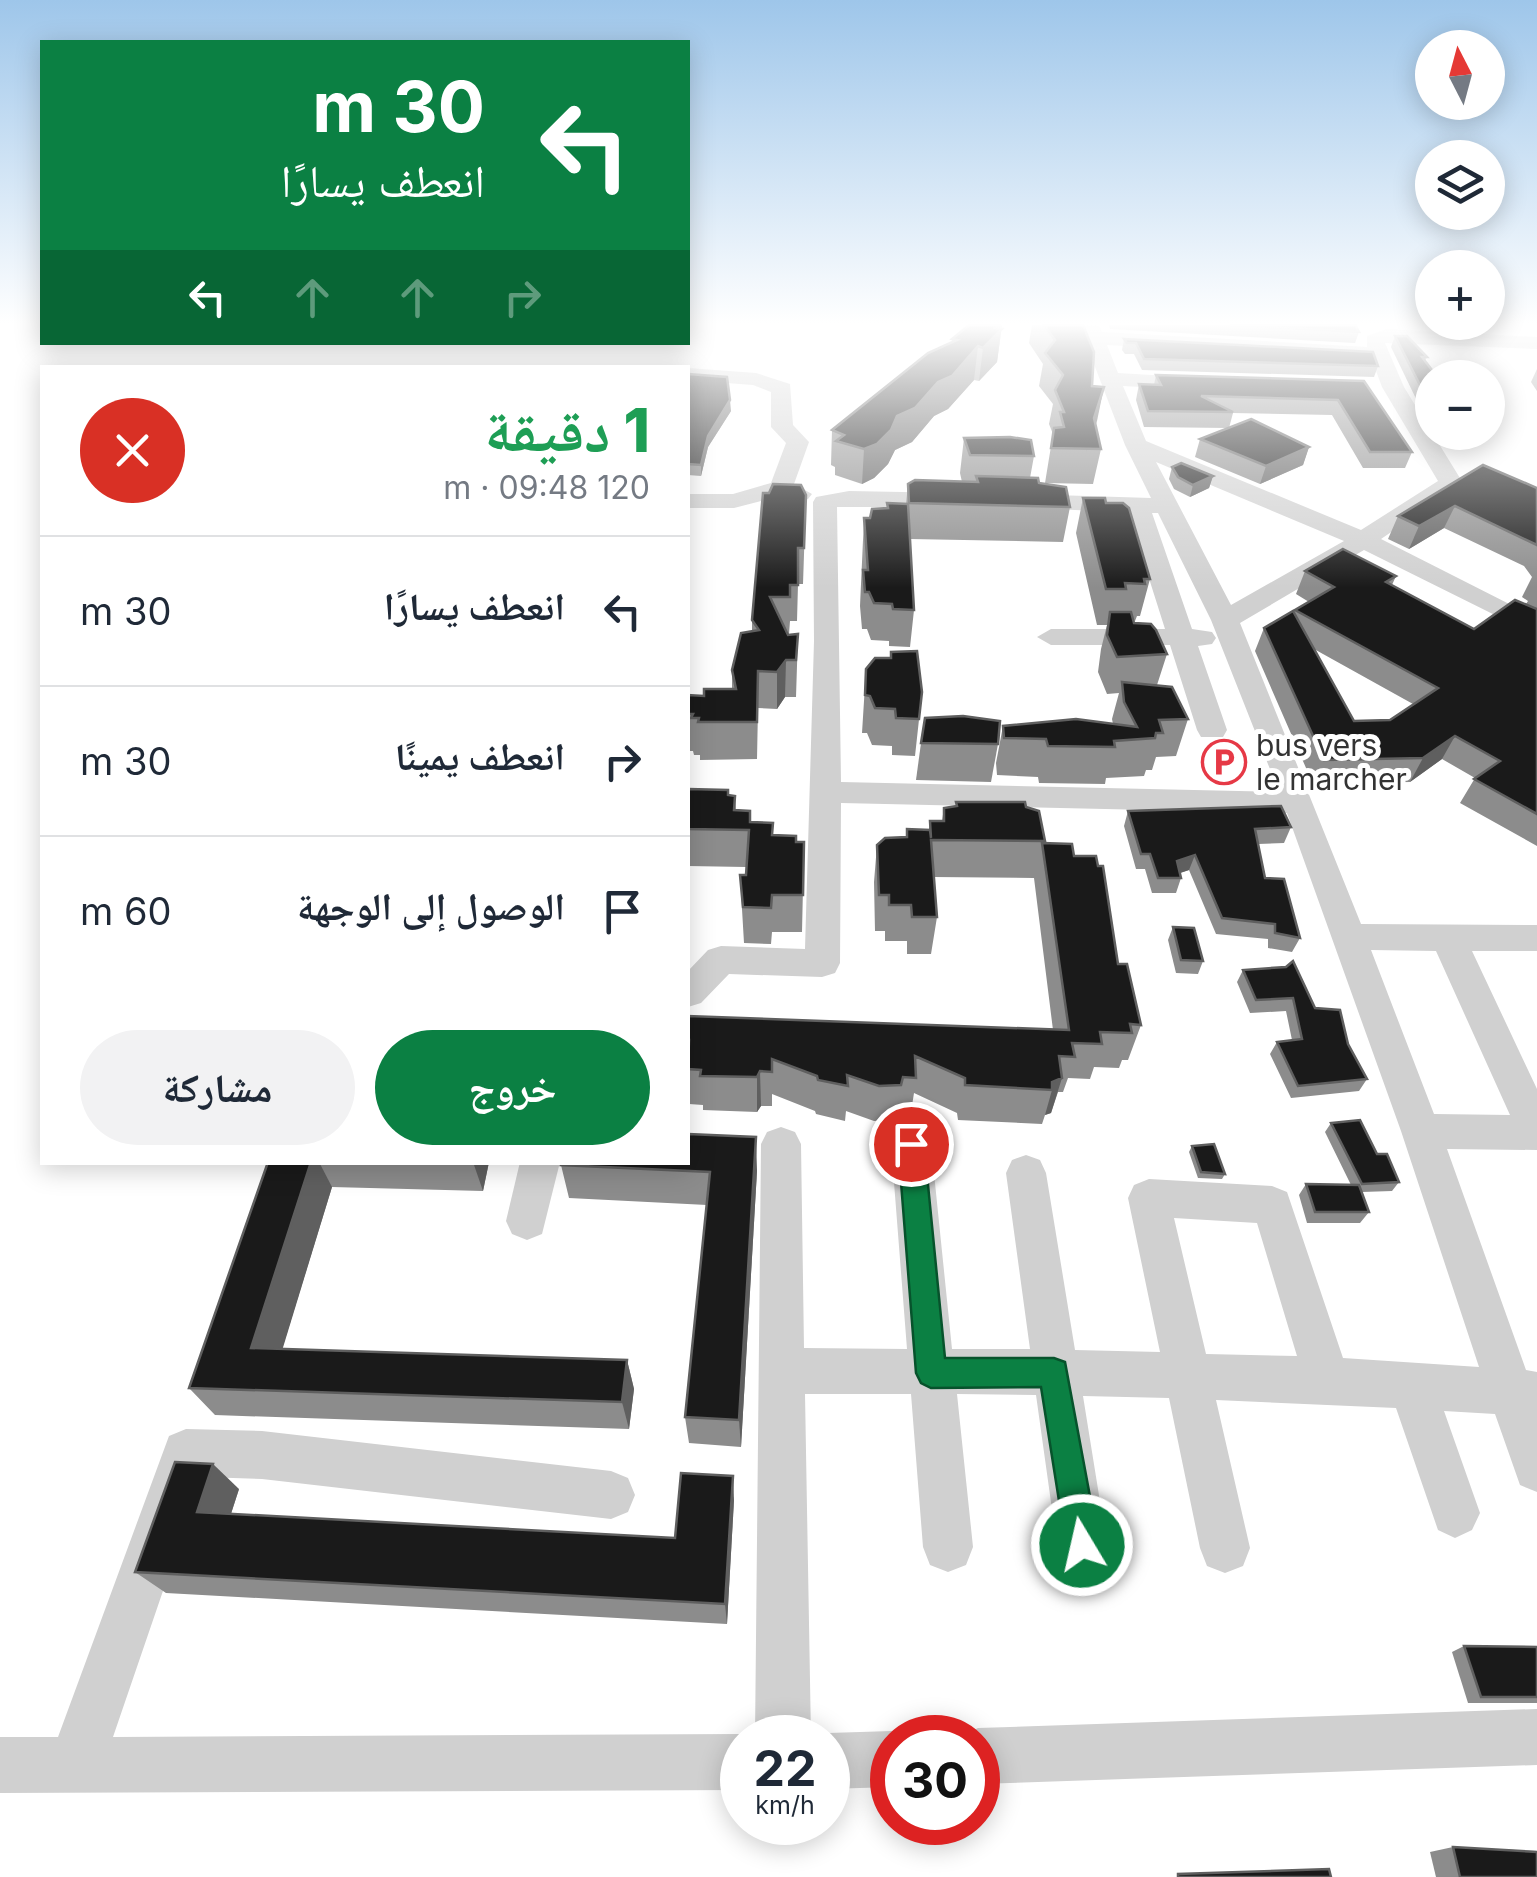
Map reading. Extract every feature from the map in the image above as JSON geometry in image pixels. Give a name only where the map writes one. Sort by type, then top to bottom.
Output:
[{"type":"street","points":[[781,488],[798,442],[782,427],[782,413]]},
{"type":"street","points":[[1124,413],[1158,492],[1153,505],[1181,637],[1212,730]]},
{"type":"street","points":[[1051,637],[1181,637],[1228,629],[1451,483],[1408,413]]},
{"type":"street","points":[[1136,444],[1363,540],[1536,628]]},
{"type":"street","points":[[690,485],[716,486],[734,501]]},
{"type":"street","points":[[690,501],[734,501],[781,488],[825,502],[850,498],[1153,505]]},
{"type":"street","points":[[690,991],[721,960],[822,963],[828,641],[825,502]]},
{"type":"street","points":[[1153,505],[1228,629],[1299,804],[1524,1393],[1537,1468]]},
{"type":"street","points":[[825,792],[1238,791],[1299,804]]},
{"type":"street","points":[[1349,936],[1537,938]]},
{"type":"street","points":[[1421,1131],[1537,1132],[1447,936]]},
{"type":"street","points":[[781,1144],[784,1715]]},
{"type":"street","points":[[911,1144],[948,1547]]},
{"type":"street","points":[[527,1221],[539,1165]]},
{"type":"street","points":[[1026,1174],[1082,1545]]},
{"type":"street","points":[[1225,1548],[1149,1198],[1272,1206],[1328,1380]]},
{"type":"street","points":[[781,1371],[1185,1375],[1524,1393]]},
{"type":"street","points":[[1412,1386],[1455,1512]]},
{"type":"street","points":[[76,1765],[186,1452],[262,1455],[611,1495]]},
{"type":"street","points":[[1000,1755],[1537,1737]]},
{"type":"street","points":[[0,1765],[720,1762]]},
{"type":"building","points":[[690,413],[722,413],[708,436],[701,465],[690,464]]},
{"type":"building","points":[[854,413],[905,413],[897,416],[891,430],[877,444],[864,449],[836,441],[844,435],[832,430]]},
{"type":"building","points":[[1060,413],[1096,413],[1101,449],[1051,448],[1054,428],[1064,427]]},
{"type":"building","points":[[1346,413],[1385,413],[1412,452],[1370,452]]},
{"type":"building","points":[[1251,419],[1309,447],[1266,466],[1200,439]]},
{"type":"building","points":[[964,438],[1031,440],[1034,456],[970,455]]},
{"type":"building","points":[[1181,463],[1213,476],[1193,485],[1178,477],[1172,467]]},
{"type":"building","points":[[1483,465],[1537,488],[1537,545],[1455,506],[1419,526],[1398,516]]},
{"type":"building","points":[[976,476],[1038,478],[1039,483],[1066,487],[1070,507],[909,503],[908,484],[915,480],[978,482]]},
{"type":"building","points":[[773,484],[801,485],[806,495],[804,548],[798,548],[798,585],[790,585],[790,597],[770,597],[788,635],[798,634],[796,660],[786,660],[777,672],[758,671],[757,722],[698,722],[699,718],[691,718],[690,695],[704,696],[704,689],[736,689],[732,670],[741,633],[759,630],[752,620],[763,493],[769,493]]},
{"type":"building","points":[[1083,498],[1105,498],[1106,503],[1123,503],[1129,508],[1150,579],[1144,579],[1145,584],[1125,583],[1126,589],[1106,589]]},
{"type":"building","points":[[887,503],[908,504],[914,610],[874,603],[869,592],[865,592],[863,570],[868,570],[864,518],[870,518],[872,509],[888,508]]},
{"type":"building","points":[[1343,549],[1396,576],[1386,582],[1474,629],[1515,600],[1537,609],[1537,814],[1474,779],[1500,761],[1455,736],[1423,758],[1324,760],[1264,628],[1293,611],[1354,721],[1390,720],[1438,688],[1295,610],[1334,587],[1305,571]]},
{"type":"building","points":[[1110,612],[1131,612],[1134,623],[1151,624],[1167,654],[1117,657],[1107,635]]},
{"type":"building","points":[[917,651],[922,692],[919,719],[896,718],[895,709],[875,708],[870,696],[865,695],[866,669],[875,658],[891,658],[891,652]]},
{"type":"building","points":[[1122,682],[1172,687],[1188,719],[1159,720],[1163,733],[1156,733],[1155,738],[1114,741],[1115,747],[1048,746],[1046,739],[1004,738],[1003,726],[1076,719],[1137,727],[1124,702]]},
{"type":"building","points":[[963,716],[1000,721],[998,744],[921,743],[925,718]]},
{"type":"building","points":[[690,789],[728,790],[728,795],[735,796],[734,810],[750,811],[750,822],[773,823],[772,835],[796,836],[796,842],[804,842],[803,895],[772,895],[771,908],[743,907],[740,875],[746,875],[749,830],[690,829]]},
{"type":"building","points":[[956,802],[1025,802],[1026,807],[1039,811],[1045,841],[931,840],[937,917],[912,917],[911,905],[889,905],[889,895],[879,895],[877,845],[885,838],[907,837],[907,829],[930,830],[931,838],[930,821],[944,821],[944,808],[957,806]]},
{"type":"building","points":[[1281,806],[1291,827],[1255,829],[1265,878],[1284,879],[1300,938],[1275,933],[1275,924],[1222,918],[1195,855],[1177,861],[1181,878],[1158,878],[1150,854],[1141,854],[1128,811]]},
{"type":"building","points":[[1042,843],[1072,844],[1074,856],[1096,856],[1098,866],[1103,866],[1118,964],[1127,964],[1141,1025],[1130,1024],[1132,1033],[1100,1032],[1102,1044],[1072,1043],[1075,1057],[1059,1056],[1062,1078],[1052,1082],[1052,1090],[965,1085],[965,1078],[915,1056],[916,1078],[903,1077],[901,1085],[879,1086],[847,1075],[848,1086],[818,1080],[817,1076],[772,1059],[772,1072],[760,1071],[757,1077],[700,1076],[701,1070],[690,1069],[690,1016],[1069,1030]]},
{"type":"building","points":[[1173,927],[1194,928],[1203,961],[1181,960]]},
{"type":"building","points":[[1293,961],[1315,1008],[1340,1010],[1348,1044],[1367,1079],[1298,1086],[1277,1042],[1302,1039],[1293,998],[1256,1000],[1243,970],[1286,967]]},
{"type":"building","points":[[1360,1120],[1377,1154],[1387,1154],[1399,1182],[1362,1184],[1331,1123]]},
{"type":"building","points":[[690,1134],[756,1137],[739,1420],[685,1417],[710,1172],[561,1165],[690,1165]]},
{"type":"building","points":[[1214,1144],[1225,1174],[1201,1172],[1192,1146]]},
{"type":"building","points":[[267,1165],[310,1165],[251,1348],[627,1360],[622,1402],[189,1388]]},
{"type":"building","points":[[1306,1184],[1359,1185],[1369,1212],[1315,1212]]},
{"type":"building","points":[[175,1462],[213,1464],[197,1512],[675,1538],[681,1473],[733,1476],[725,1604],[135,1572]]},
{"type":"building","points":[[1464,1646],[1537,1647],[1537,1697],[1481,1697]]},
{"type":"building","points":[[1453,1847],[1537,1852],[1537,1877],[1460,1877]]},
{"type":"building","points":[[1329,1869],[1331,1877],[1178,1877],[1178,1874]]},
{"type":"place","name":"bus vers le marcher","points":[[1224,762]]},
{"type":"route","points":[[911,1144],[931,1373],[1054,1372],[1082,1545]]}]
